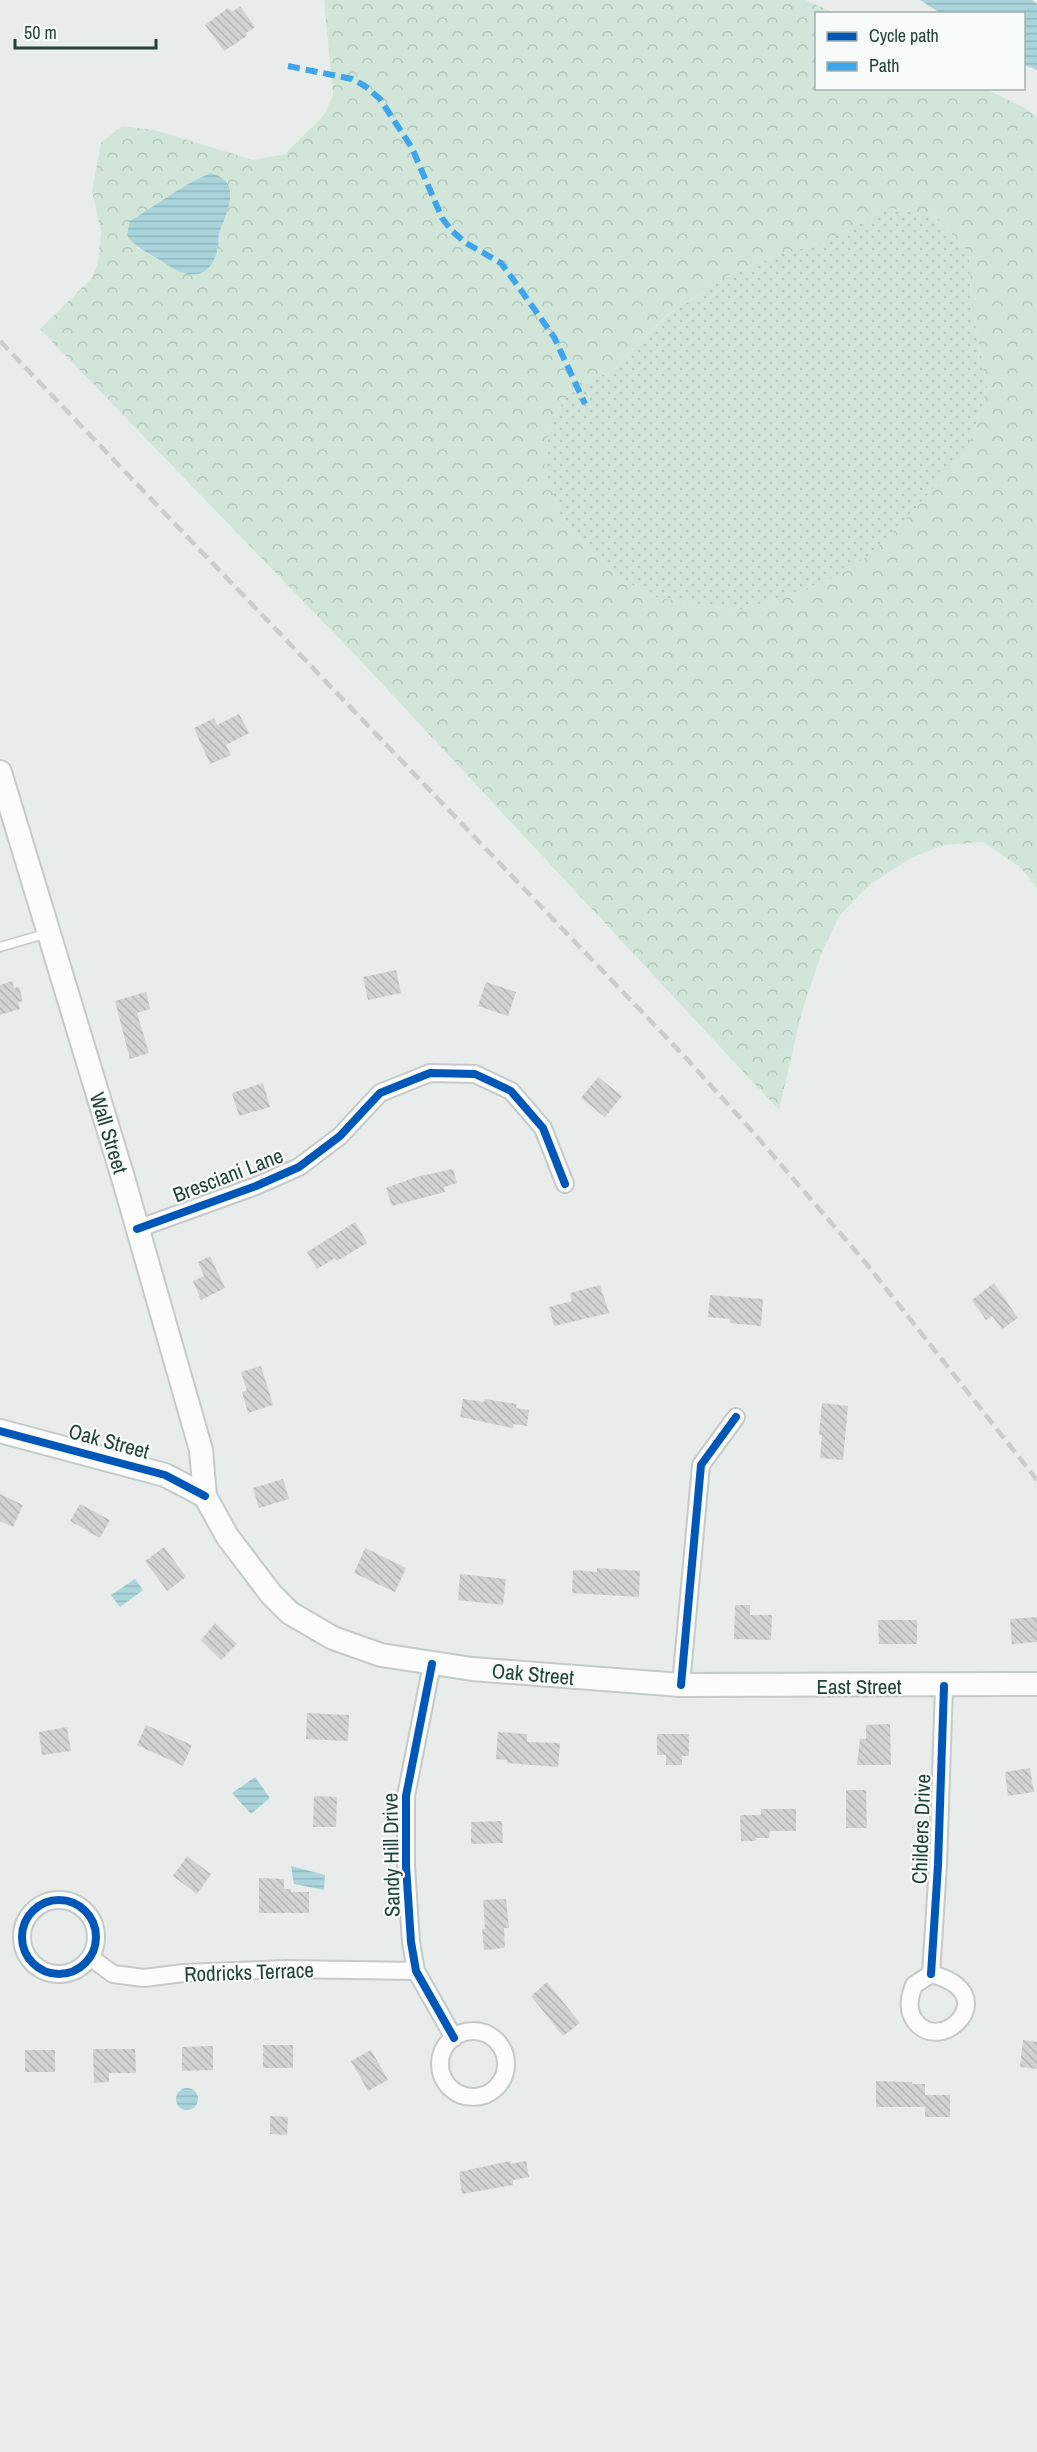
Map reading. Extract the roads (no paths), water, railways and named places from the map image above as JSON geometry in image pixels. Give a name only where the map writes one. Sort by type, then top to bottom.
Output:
[{"type":"main road","name":"Wall Street","points":[[0,772],[201,1450],[205,1496]]},
{"type":"main road","name":"Oak Street","points":[[0,1431],[165,1475],[205,1496],[228,1536],[271,1594],[310,1627],[356,1648],[381,1655],[472,1669],[681,1685]]},
{"type":"main road","name":"East Street","points":[[681,1685],[1037,1684]]},
{"type":"street","name":"Bresciani Lane","points":[[137,1228],[256,1186],[299,1167],[340,1136],[380,1093],[430,1073],[475,1074],[511,1091],[543,1128],[565,1184]]},
{"type":"street","points":[[681,1685],[701,1465],[736,1418]]},
{"type":"street","name":"Sandy Hill Drive","points":[[432,1664],[404,1818],[411,1942],[416,1971],[454,2038]]},
{"type":"street","name":"Childers Drive","points":[[931,1974],[938,1865],[944,1686]]},
{"type":"street","points":[[52,1901],[71,1902],[79,1906],[90,1917],[96,1933],[96,1941],[90,1957],[84,1964],[66,1973],[57,1974],[39,1968],[26,1954],[23,1944],[24,1925],[28,1917],[42,1904],[52,1901]]},
{"type":"street","name":"Rodricks Terrace","points":[[90,1957],[112,1974],[144,1978],[184,1973],[287,1969],[416,1971]]},
{"type":"street","points":[[478,2032],[486,2034],[500,2045],[504,2052],[506,2069],[499,2085],[493,2091],[477,2097],[468,2097],[460,2095],[446,2085],[440,2068],[440,2060],[447,2044],[454,2038],[461,2033],[478,2032]]},
{"type":"lane","points":[[0,947],[49,933]]},
{"type":"water","points":[[920,0],[1032,0],[1037,4],[1037,70],[1025,65],[1025,12],[938,12]]},
{"type":"water","points":[[210,173],[221,177],[227,183],[230,198],[214,259],[203,272],[188,274],[180,272],[143,250],[127,235],[130,221],[186,185]]},
{"type":"water","points":[[135,1579],[143,1590],[120,1607],[111,1595]]},
{"type":"water","points":[[255,1777],[270,1798],[251,1814],[232,1793]]},
{"type":"water","points":[[291,1866],[325,1875],[324,1890],[294,1884]]},
{"type":"water","points":[[187,2088],[195,2091],[198,2099],[195,2107],[187,2110],[179,2107],[176,2099],[179,2091]]},
{"type":"railway","points":[[0,341],[686,1058],[865,1262],[1037,1480]]}]
